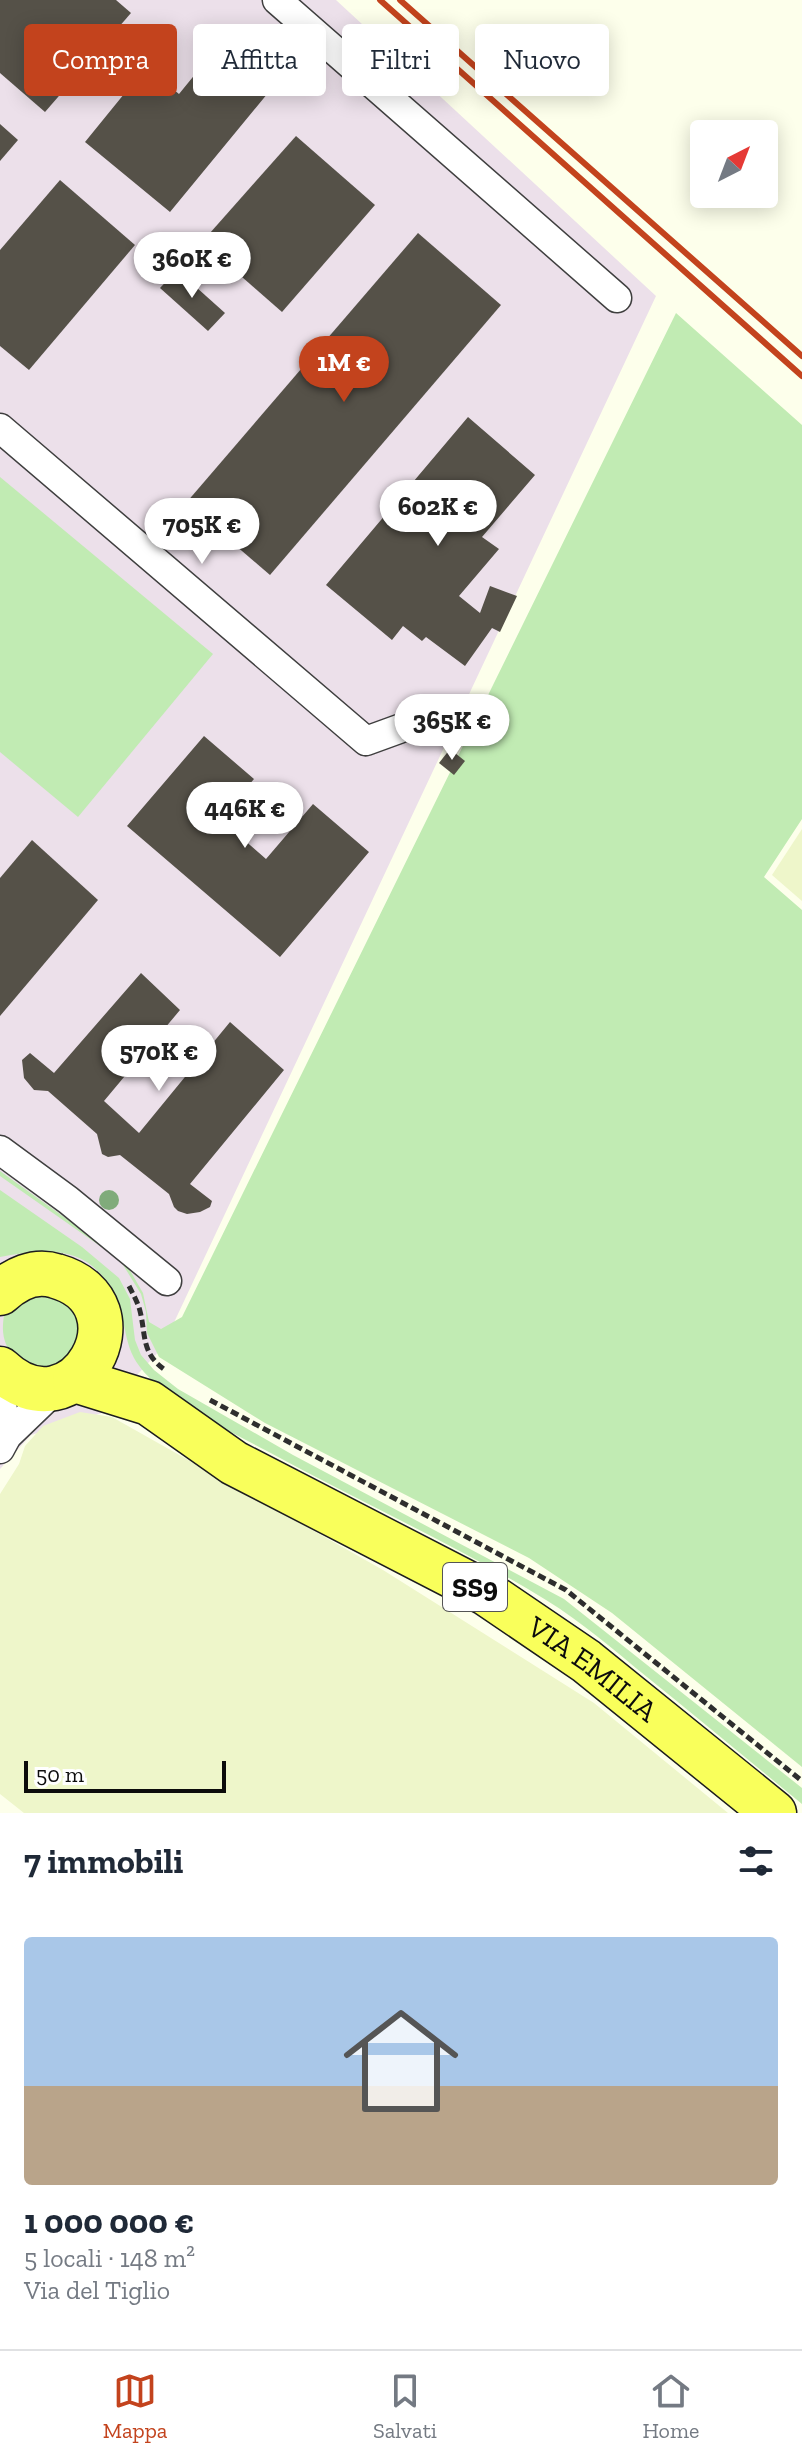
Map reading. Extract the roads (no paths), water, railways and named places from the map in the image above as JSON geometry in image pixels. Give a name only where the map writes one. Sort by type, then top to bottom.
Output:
[{"type":"main road","name":"VIA EMILIA","points":[[10,1280],[49,1274],[69,1279],[85,1291],[96,1308],[101,1327],[234,1463],[486,1593],[586,1661],[774,1813]]},
{"type":"main road","points":[[66,1384],[90,1366],[99,1348],[101,1327]]},
{"type":"main road","name":"VIA EMILIA","points":[[0,1369],[18,1383],[37,1389],[66,1384],[159,1387]]},
{"type":"street","points":[[277,0],[617,298]]},
{"type":"street","points":[[0,428],[366,741],[399,729]]},
{"type":"street","points":[[0,1150],[68,1200],[167,1281]]},
{"type":"street","points":[[4,1442],[66,1384]]},
{"type":"street","points":[[0,1391],[4,1442]]},
{"type":"railway","points":[[380,0],[802,376]]},
{"type":"railway","points":[[400,0],[802,356]]}]
